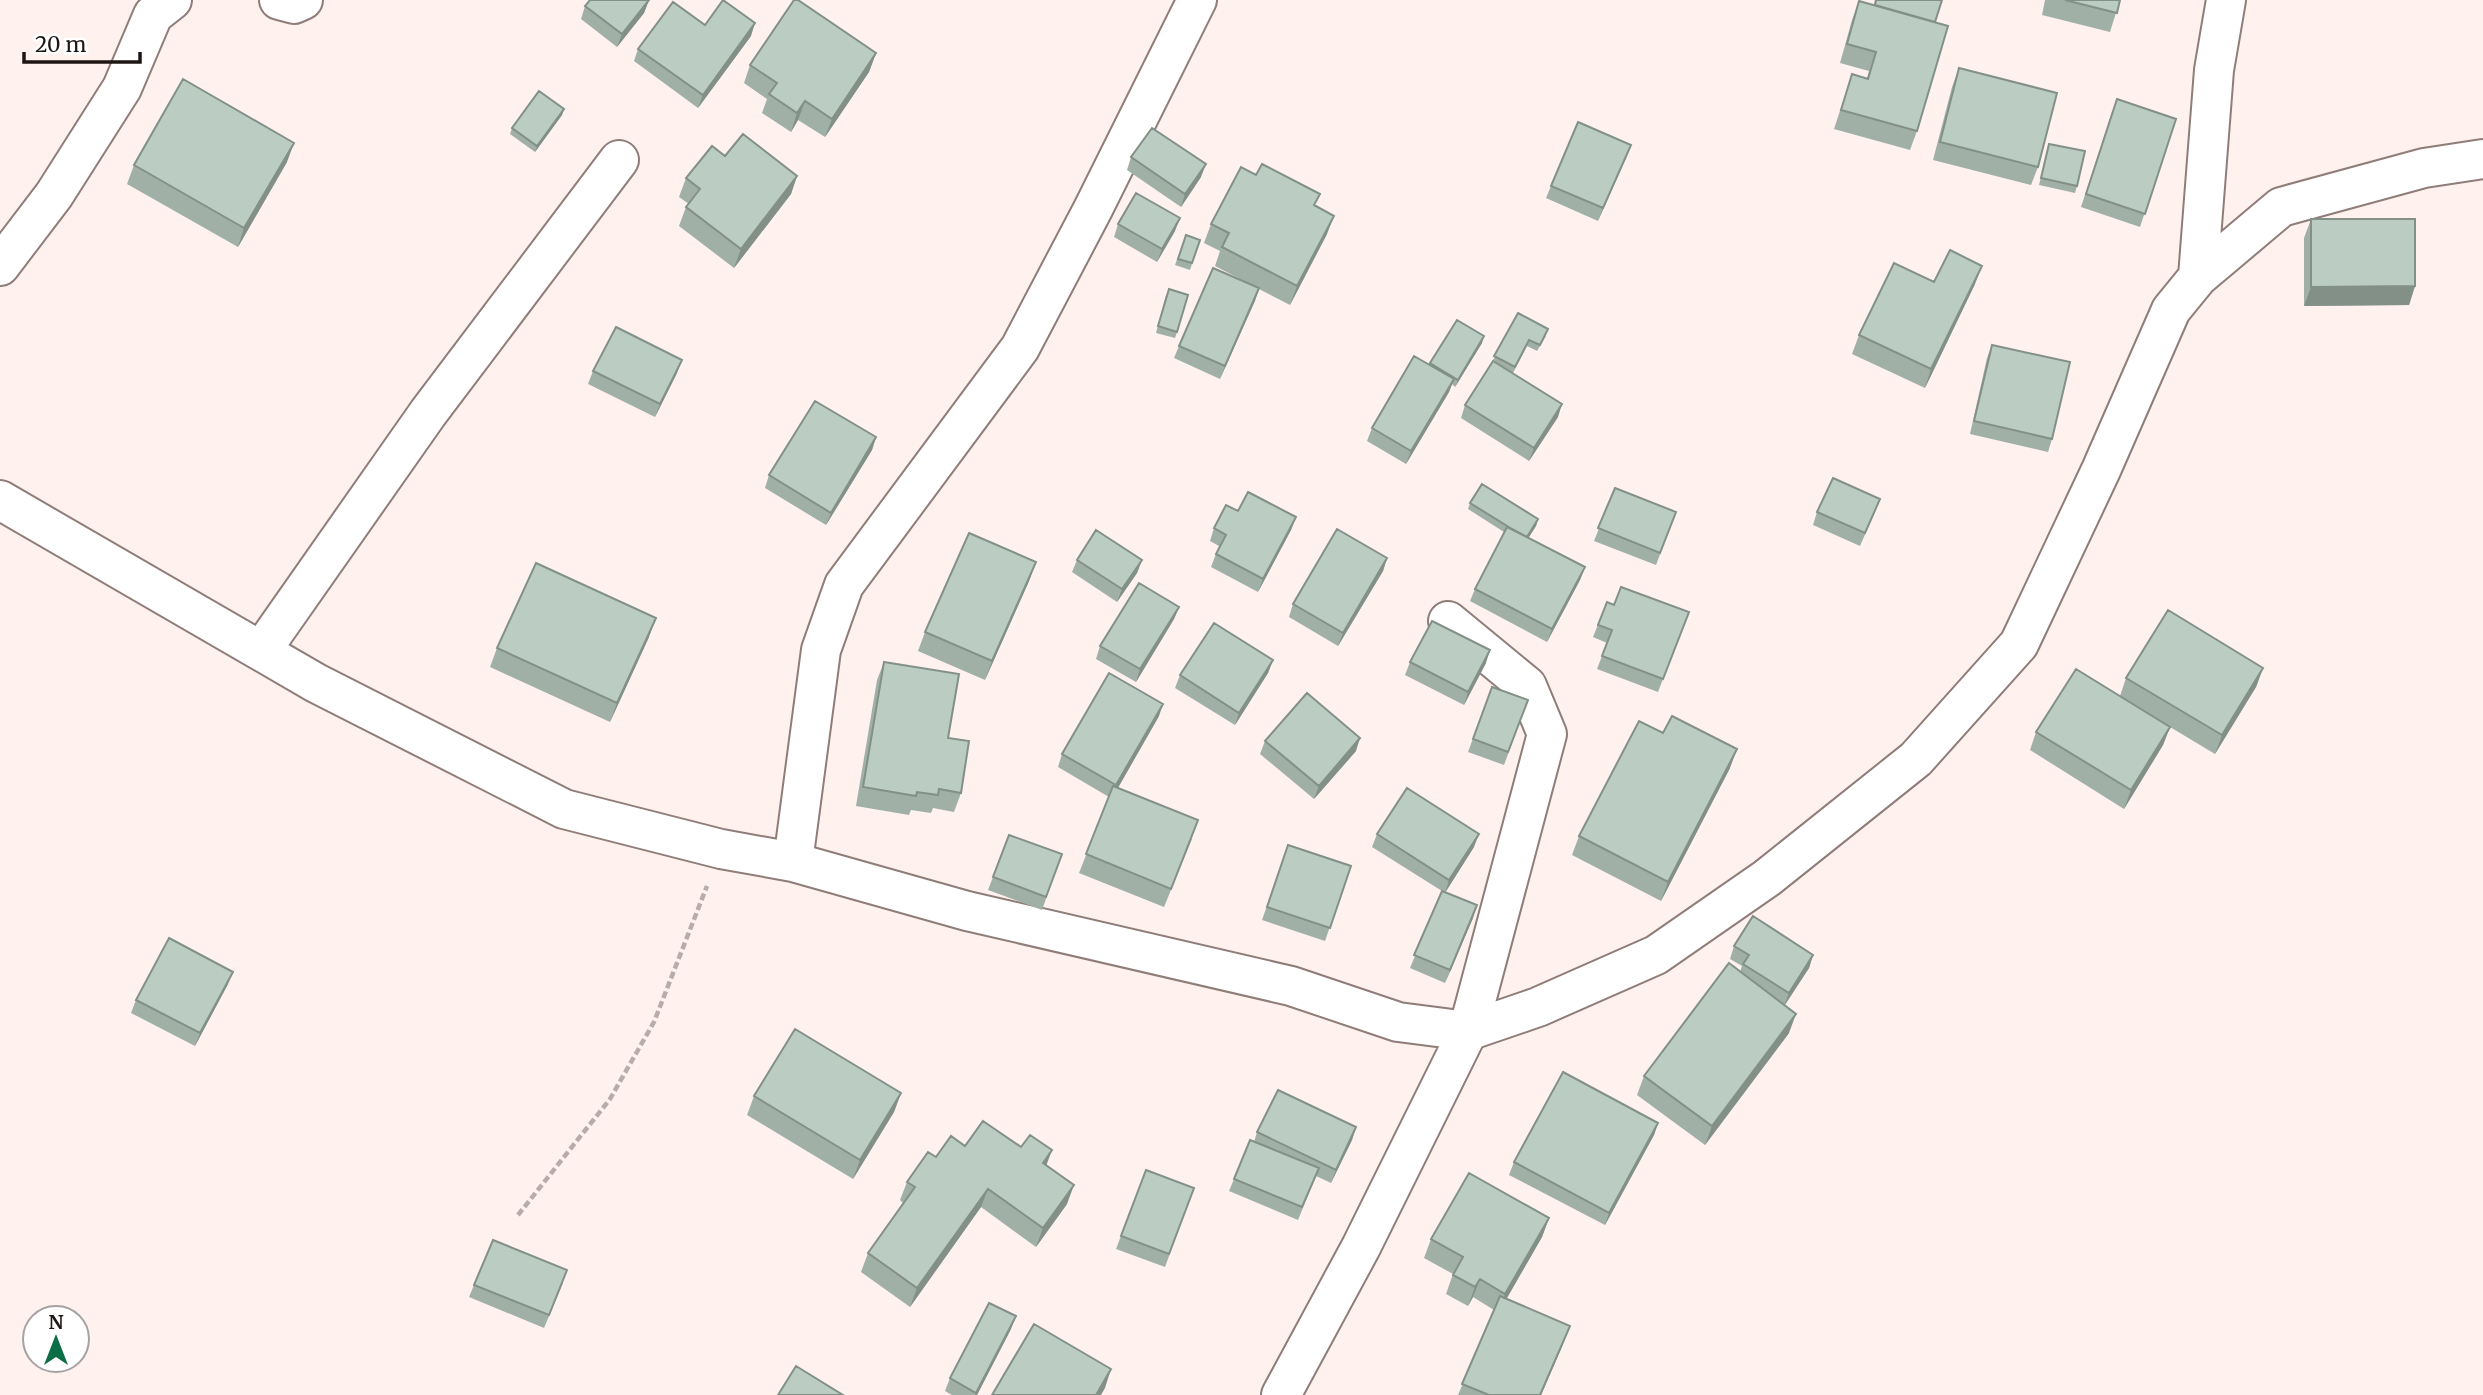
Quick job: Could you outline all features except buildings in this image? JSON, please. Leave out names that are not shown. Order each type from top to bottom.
[{"type":"street","points":[[0,266],[54,195],[122,88],[153,15],[172,0]]},
{"type":"street","points":[[278,0],[294,4],[303,0]]},
{"type":"street","points":[[793,862],[821,650],[844,585],[1020,348],[1197,0]]},
{"type":"street","points":[[2197,277],[2214,70],[2226,0]]},
{"type":"street","points":[[0,500],[316,683],[564,809],[721,849],[793,862],[967,911],[1291,986],[1398,1022],[1468,1031],[1538,1007],[1656,955],[1767,878],[1916,760],[2019,644],[2101,470],[2171,310],[2197,277],[2281,207],[2424,168],[2483,159]]},
{"type":"street","points":[[261,652],[428,413],[619,160]]},
{"type":"street","points":[[1281,1395],[1361,1247],[1468,1031],[1547,734],[1527,685],[1448,621]]},
{"type":"path","points":[[518,1214],[610,1100],[654,1022],[721,849]]}]
